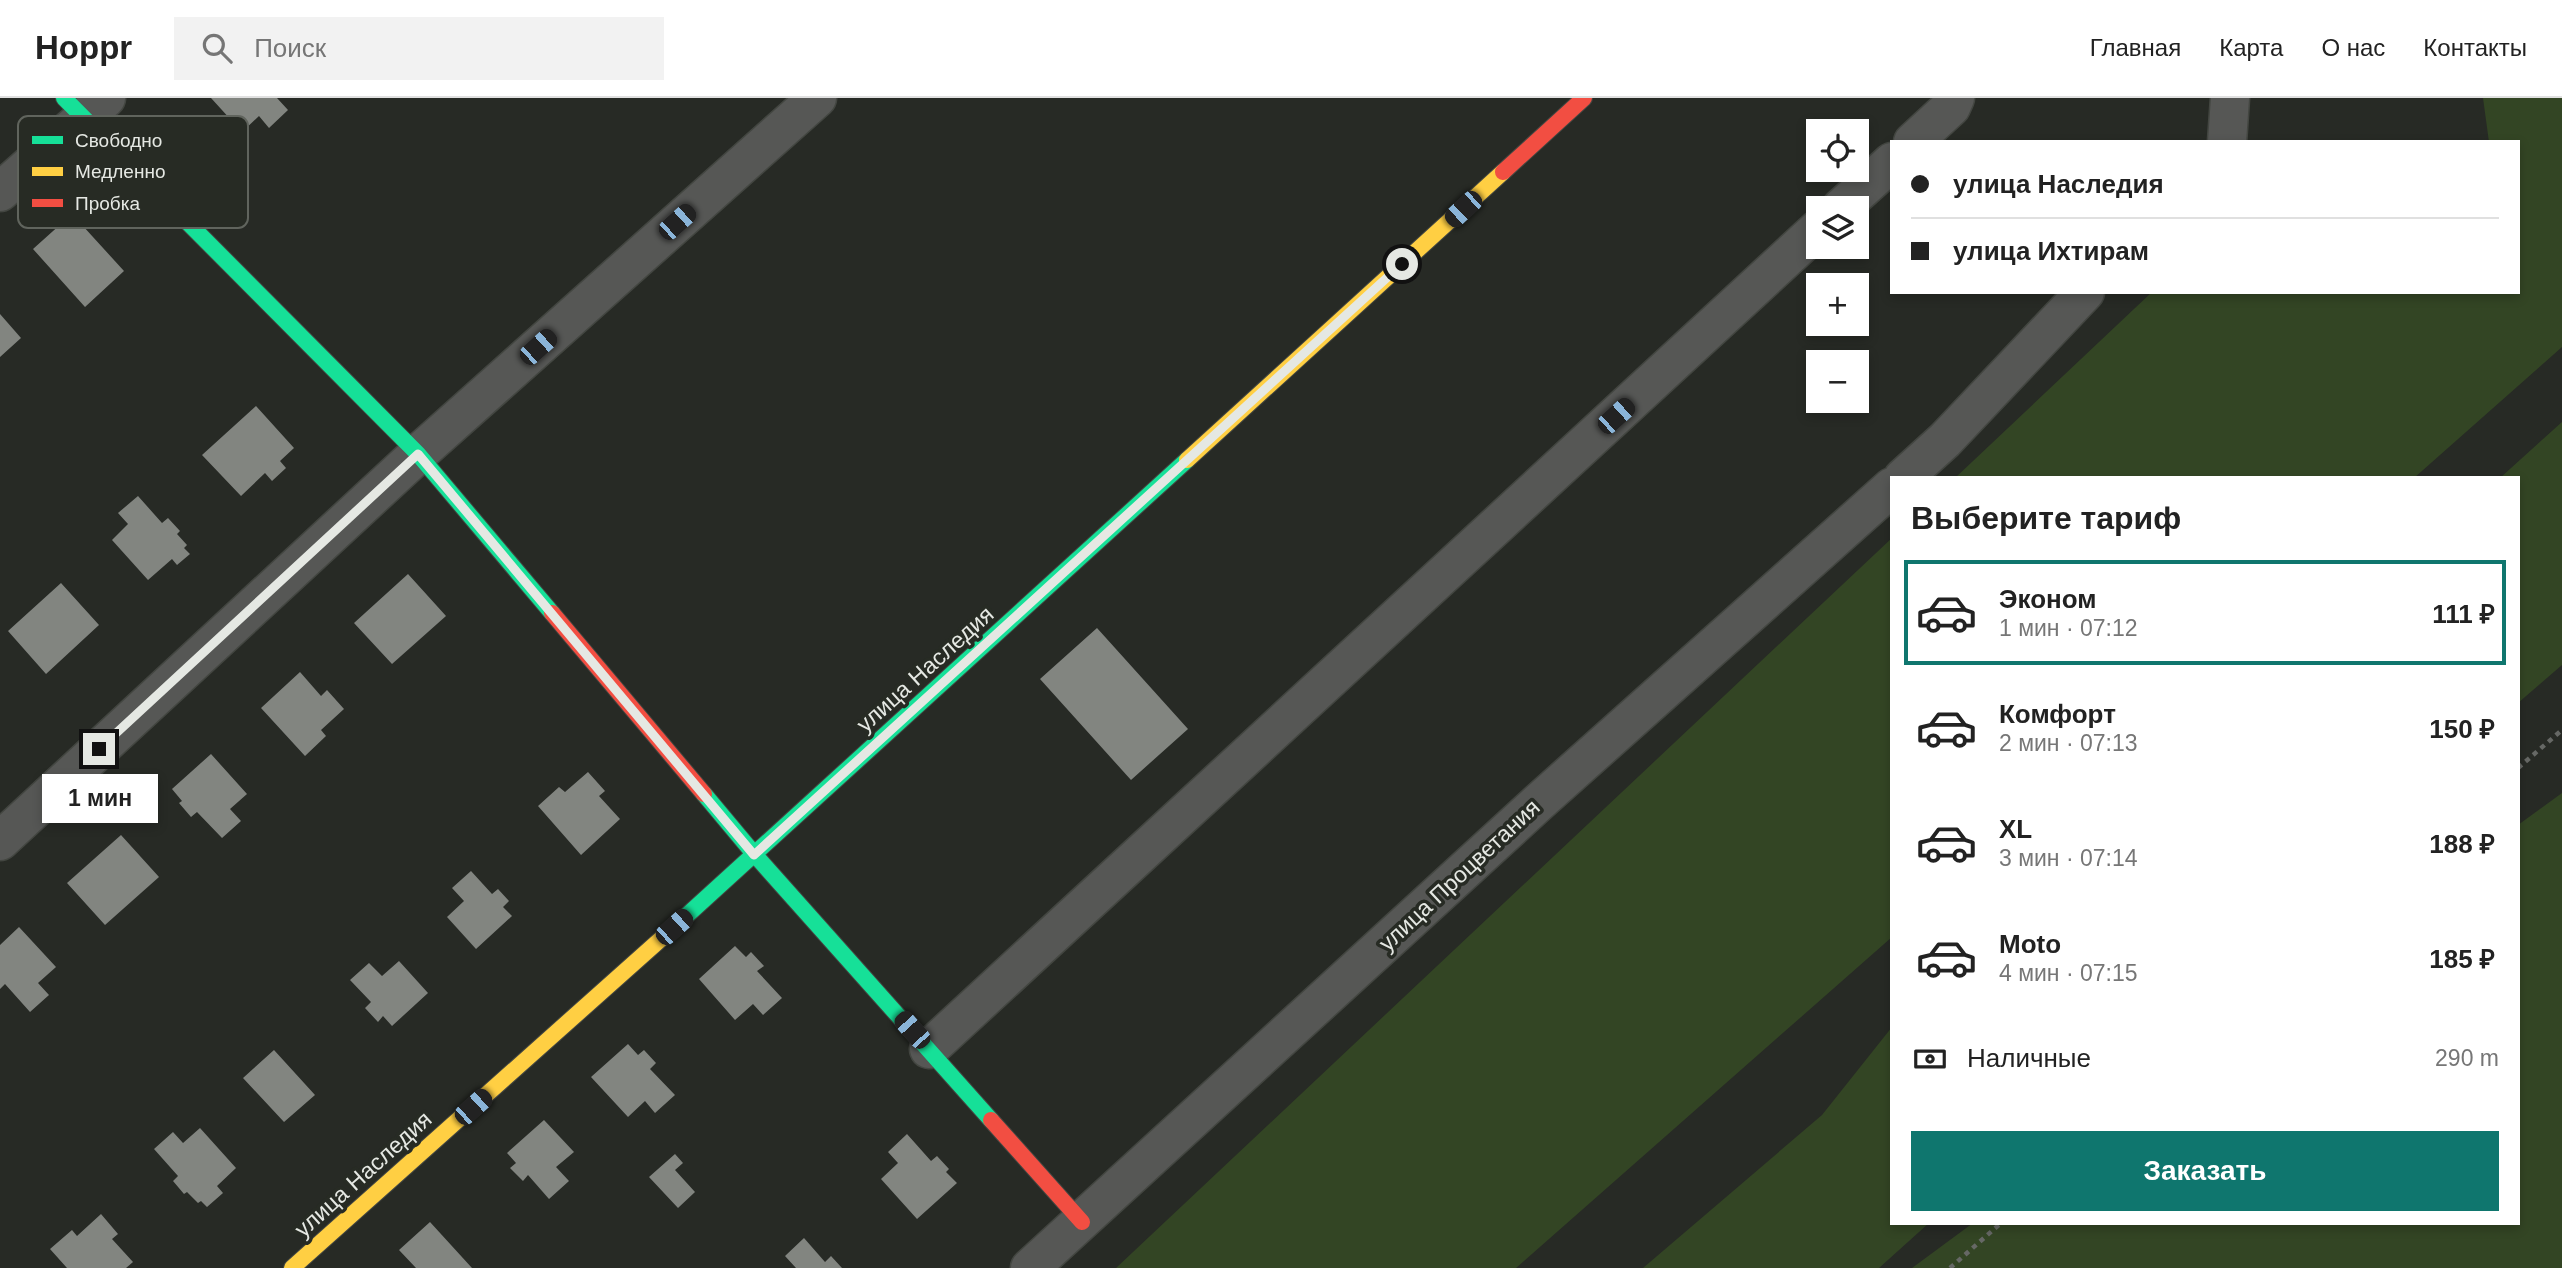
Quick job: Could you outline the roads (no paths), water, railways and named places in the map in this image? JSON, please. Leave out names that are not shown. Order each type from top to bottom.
[{"type":"street","points":[[0,841],[418,454],[817,98]]},
{"type":"street","name":"улица Наследия","points":[[292,1268],[754,855],[1584,98]]},
{"type":"street","points":[[1915,140],[1951,107],[1955,98]]},
{"type":"street","points":[[2227,140],[2230,98]]},
{"type":"street","points":[[1854,196],[1890,164]]},
{"type":"street","points":[[0,192],[18,173]]},
{"type":"street","points":[[202,228],[418,454],[754,855],[1082,1222]]},
{"type":"street","points":[[929,1049],[1806,240]]},
{"type":"street","points":[[1905,476],[1945,440],[2083,294]]},
{"type":"street","name":"улица Процветания","points":[[1030,1268],[1539,802],[1890,489]]}]
